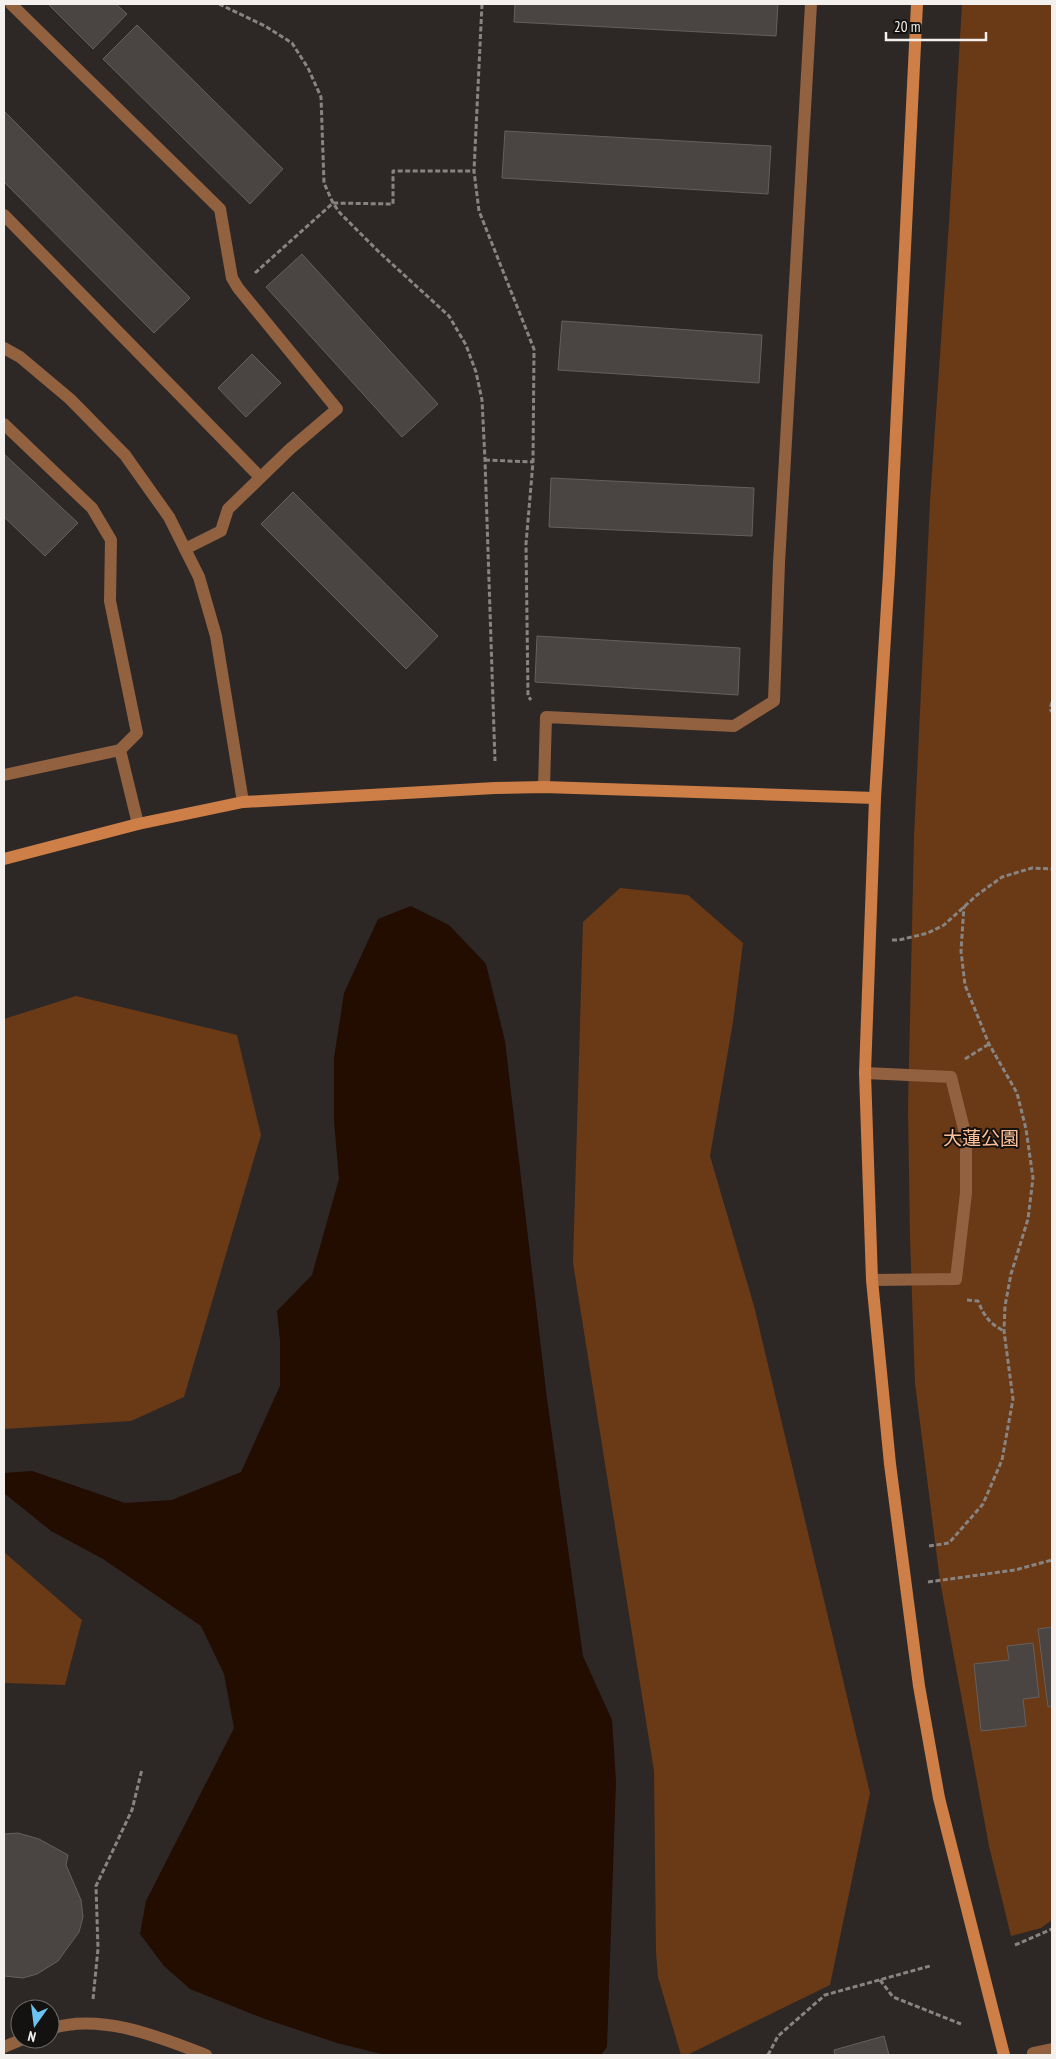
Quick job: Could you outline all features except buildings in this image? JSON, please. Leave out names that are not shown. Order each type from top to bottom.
[{"type":"street","points":[[11,4],[220,209],[232,278],[238,288],[337,409],[260,477],[228,509],[221,531],[185,549]]},
{"type":"street","points":[[544,787],[546,717],[734,726],[774,701],[779,563],[810,4]]},
{"type":"street","points":[[917,4],[889,573],[875,798],[866,1073],[872,1280],[890,1464],[919,1686],[939,1798],[1004,2055]]},
{"type":"street","points":[[4,215],[260,477]]},
{"type":"street","points":[[4,348],[20,357],[70,399],[125,455],[169,517],[199,577],[216,636],[243,802]]},
{"type":"street","points":[[4,424],[92,508],[111,540],[110,601],[137,733],[120,750],[4,775]]},
{"type":"street","points":[[120,750],[138,824]]},
{"type":"street","points":[[4,859],[138,824],[243,802],[544,787],[875,798]]},
{"type":"street","points":[[866,1073],[951,1077],[966,1137],[966,1193],[956,1280],[872,1280]]},
{"type":"street","points":[[60,2026],[91,2022],[160,2037],[206,2055]]},
{"type":"street","points":[[1033,2053],[1052,2049]]},
{"type":"path","points":[[219,4],[266,26],[292,43],[308,68],[321,97],[324,183],[333,203],[340,213],[379,252],[449,316],[466,345],[476,372],[482,400],[485,460],[495,761]]},
{"type":"path","points":[[481,5],[474,171],[479,211],[534,349],[533,462],[526,544],[528,696],[546,717]]},
{"type":"path","points":[[238,288],[333,203],[393,204],[393,171],[474,171]]},
{"type":"path","points":[[485,460],[533,462]]},
{"type":"path","points":[[1052,702],[1050,709],[1052,712]]},
{"type":"path","points":[[871,938],[900,940],[928,934],[944,926],[964,906],[1002,878],[1032,868],[1052,869]]},
{"type":"path","points":[[928,1546],[950,1543],[982,1504],[1002,1460],[1013,1399],[1004,1331],[1005,1306],[1028,1219],[1033,1178],[1026,1129],[1017,1093],[990,1044],[965,985],[961,952],[964,906]]},
{"type":"path","points":[[978,1301],[982,1314],[992,1325],[1004,1331]]},
{"type":"path","points":[[906,1584],[1015,1570],[1052,1560]]},
{"type":"path","points":[[91,2022],[98,1950],[96,1886],[132,1810],[142,1769]]},
{"type":"path","points":[[1015,1945],[1052,1929]]},
{"type":"path","points":[[768,2055],[778,2036],[825,1995],[930,1966]]},
{"type":"path","points":[[880,1980],[893,1997],[961,2024]]},
{"type":"green space","name":"大蓮公園","points":[[962,4],[1052,4],[1052,1920],[1041,1928],[1011,1936],[989,1846],[940,1581],[915,1383],[910,1238],[908,1108],[914,837],[930,502]]},
{"type":"green space","points":[[620,888],[688,895],[743,943],[733,1022],[710,1156],[754,1306],[870,1793],[830,1985],[687,2055],[681,2055],[658,1977],[656,1952],[654,1771],[573,1263],[583,922]]},
{"type":"green space","points":[[76,996],[237,1035],[261,1135],[184,1397],[131,1421],[4,1429],[4,1019]]},
{"type":"green space","points":[[4,1552],[82,1620],[65,1685],[4,1683]]},
{"type":"shaded area","points":[[411,906],[449,925],[486,964],[505,1041],[547,1399],[583,1656],[612,1720],[616,1781],[607,2047],[601,2055],[385,2055],[337,2043],[265,2019],[190,1989],[164,1966],[140,1934],[146,1901],[234,1728],[224,1674],[201,1626],[103,1559],[51,1531],[4,1493],[4,1473],[32,1471],[125,1503],[172,1500],[241,1472],[280,1386],[280,1341],[277,1311],[312,1275],[339,1179],[334,1121],[334,1058],[344,993],[378,919]]}]
